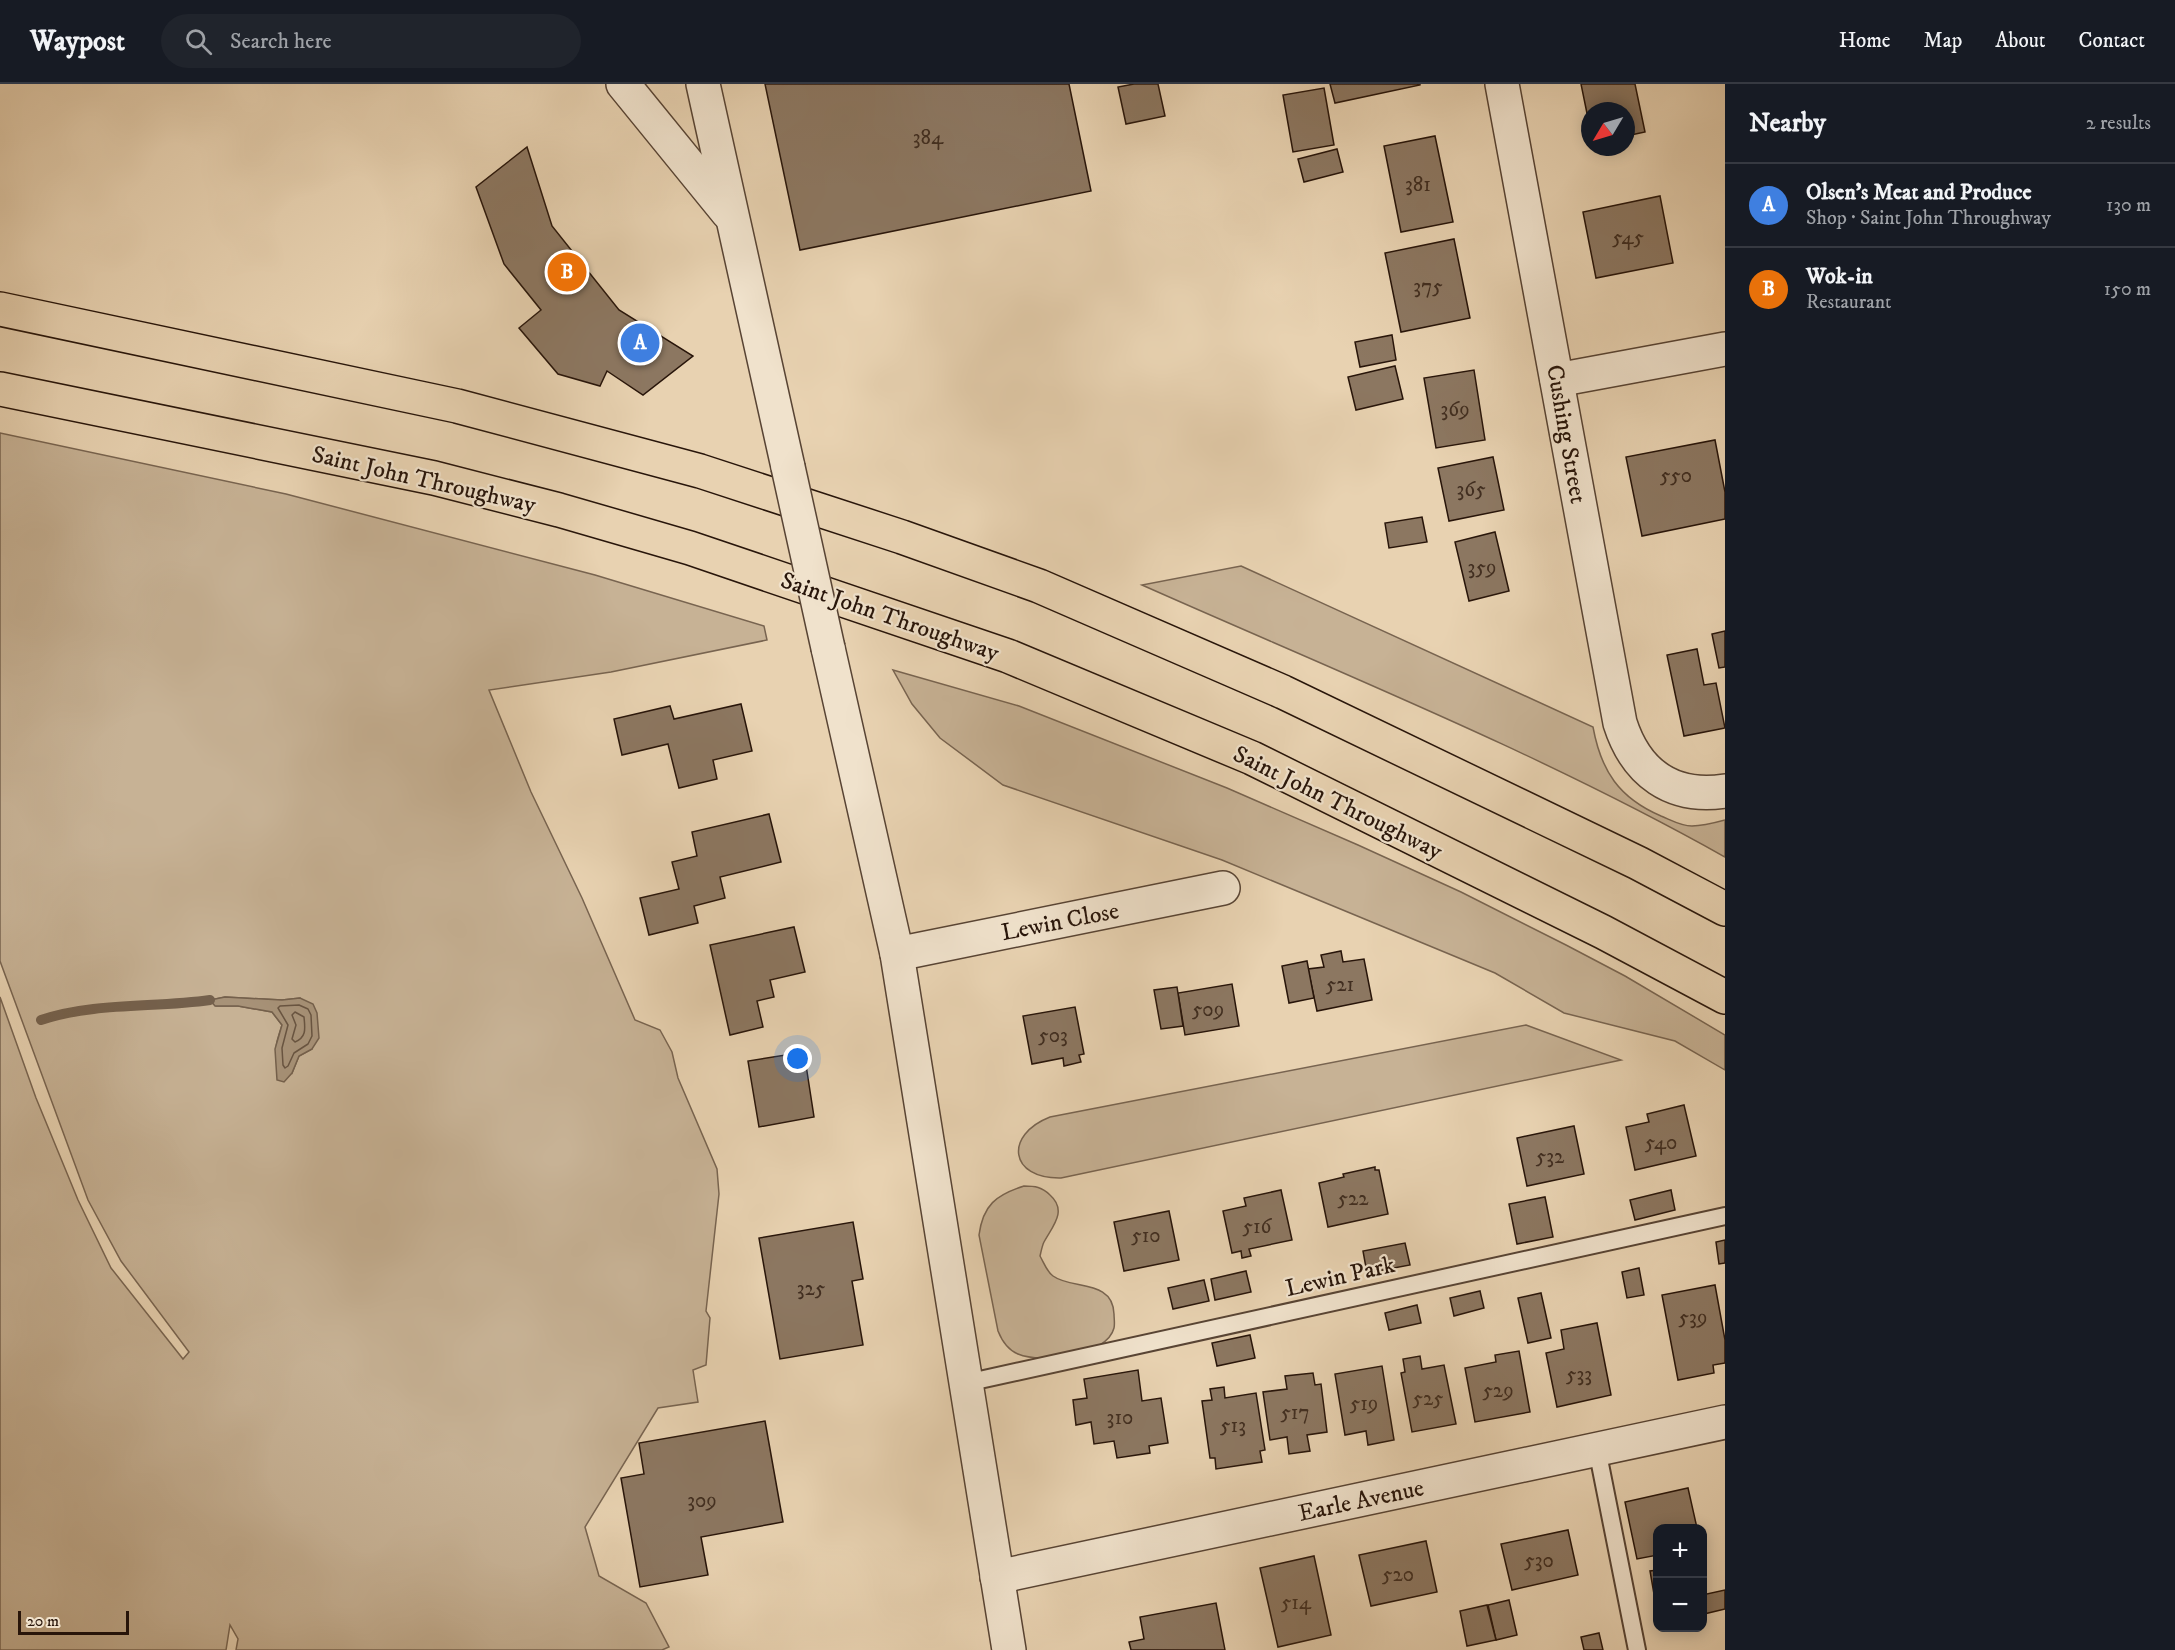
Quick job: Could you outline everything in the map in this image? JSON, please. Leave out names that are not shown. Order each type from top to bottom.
[{"type":"highway","points":[[0,309],[457,406],[700,471],[902,537],[1039,586],[1283,692],[1638,863],[1725,909]]},
{"type":"highway","name":"Saint John Throughway","points":[[0,389],[434,478],[559,510],[690,548],[1008,656],[1252,758],[1603,932],[1725,997]]},
{"type":"street","points":[[623,84],[733,219]]},
{"type":"street","points":[[703,84],[897,954],[1009,1650]]},
{"type":"street","name":"Cushing Street","points":[[1502,84],[1620,723],[1633,753],[1652,776],[1685,792],[1702,794],[1725,791]]},
{"type":"street","points":[[1557,380],[1725,349]]},
{"type":"street","name":"Lewin Close","points":[[897,954],[1223,888]]},
{"type":"street","name":"Earle Avenue","points":[[997,1577],[1725,1422]]},
{"type":"lane","name":"Lewin Park","points":[[966,1383],[1725,1216]]},
{"type":"lane","points":[[1597,1449],[1637,1650]]},
{"type":"shaded area","points":[[0,433],[286,494],[595,575],[764,626],[767,640],[611,672],[489,690],[531,792],[582,898],[635,1020],[660,1030],[672,1052],[678,1078],[717,1169],[719,1194],[706,1311],[710,1318],[706,1365],[693,1370],[698,1402],[658,1408],[585,1527],[599,1576],[646,1603],[669,1647],[662,1650],[236,1650],[238,1639],[230,1625],[226,1650],[0,1650],[0,997],[36,1098],[78,1200],[111,1268],[183,1359],[189,1352],[121,1261],[88,1200],[0,961]],"holes":[[[225,997],[282,1000],[300,998],[312,1049],[299,1056],[292,1073],[276,1051],[282,1025],[272,1012],[238,1006],[216,1006],[211,1000]]]},
{"type":"shaded area","points":[[1241,566],[1593,727],[1596,743],[1607,770],[1623,792],[1634,801],[1646,809],[1684,825],[1692,826],[1725,820],[1725,857],[1583,782],[1437,714],[1142,585]]},
{"type":"shaded area","points":[[893,670],[1019,706],[1227,788],[1461,892],[1625,976],[1725,1035],[1725,1070],[1675,1041],[1564,1013],[1495,973],[1222,860],[1003,785],[940,738],[912,704]]},
{"type":"shaded area","points":[[1526,1025],[1621,1060],[1061,1178],[1044,1176],[1031,1171],[1023,1164],[1019,1155],[1020,1144],[1025,1134],[1035,1125],[1050,1117]]},
{"type":"shaded area","points":[[1024,1186],[1044,1190],[1058,1207],[1057,1219],[1044,1242],[1040,1256],[1049,1272],[1061,1280],[1099,1290],[1107,1295],[1112,1303],[1114,1328],[1109,1338],[1087,1351],[1057,1358],[1029,1357],[1011,1350],[1003,1342],[998,1331],[979,1235],[984,1216],[992,1203],[1006,1193]]},
{"type":"water","points":[[225,997],[282,1000],[300,998],[313,1004],[317,1013],[319,1038],[312,1049],[299,1056],[292,1073],[284,1082],[277,1080],[275,1049],[282,1025],[272,1012],[238,1006],[215,1006],[210,1000]]},
{"type":"building","points":[[765,84],[1069,84],[1091,191],[800,250]]},
{"type":"building","points":[[1158,84],[1165,116],[1126,124],[1118,87]]},
{"type":"building","points":[[1330,84],[1420,84],[1420,85],[1335,103]]},
{"type":"building","points":[[1581,84],[1635,84],[1645,132],[1635,134],[1635,102],[1585,102]]},
{"type":"building","points":[[1324,88],[1334,145],[1293,152],[1283,95]]},
{"type":"building","points":[[1435,136],[1453,222],[1401,232],[1384,146]]},
{"type":"building","points":[[527,147],[552,226],[619,310],[693,356],[643,395],[607,371],[600,386],[558,374],[519,328],[541,310],[504,264],[476,187]]},
{"type":"building","points":[[1337,149],[1343,172],[1304,182],[1298,159]]},
{"type":"building","points":[[1660,196],[1673,263],[1596,278],[1583,212]]},
{"type":"building","points":[[1454,239],[1470,318],[1401,332],[1385,253]]},
{"type":"building","points":[[1392,335],[1396,360],[1360,367],[1355,342]]},
{"type":"building","points":[[1395,366],[1403,399],[1356,410],[1348,377]]},
{"type":"building","points":[[1474,370],[1485,440],[1436,448],[1424,378]]},
{"type":"building","points":[[1715,440],[1725,492],[1725,519],[1642,536],[1626,457]]},
{"type":"building","points":[[1493,457],[1504,510],[1449,521],[1438,468]]},
{"type":"building","points":[[1422,517],[1427,542],[1389,548],[1385,523]]},
{"type":"building","points":[[1495,532],[1509,591],[1469,601],[1455,542]]},
{"type":"building","points":[[1725,631],[1725,667],[1719,668],[1712,634]]},
{"type":"building","points":[[1697,649],[1704,685],[1716,683],[1725,728],[1684,736],[1667,655]]},
{"type":"building","points":[[741,704],[752,751],[713,760],[717,779],[679,788],[668,744],[622,755],[614,719],[670,706],[674,719]]},
{"type":"building","points":[[769,814],[781,862],[720,877],[725,898],[694,906],[698,923],[649,935],[640,898],[679,889],[672,862],[697,856],[692,832]]},
{"type":"building","points":[[794,927],[805,972],[770,980],[774,997],[757,1001],[763,1027],[730,1035],[710,945]]},
{"type":"building","points":[[1341,951],[1343,962],[1364,959],[1372,1000],[1317,1011],[1308,969],[1324,967],[1321,955]]},
{"type":"building","points":[[1307,961],[1314,998],[1289,1003],[1282,966]]},
{"type":"building","points":[[1232,984],[1239,1026],[1185,1035],[1178,993]]},
{"type":"building","points":[[1177,987],[1183,1026],[1161,1029],[1154,990]]},
{"type":"building","points":[[1075,1007],[1084,1054],[1079,1055],[1081,1062],[1064,1066],[1063,1058],[1032,1064],[1023,1016]]},
{"type":"building","points":[[804,1052],[814,1117],[759,1127],[748,1061]]},
{"type":"building","points":[[1684,1105],[1696,1156],[1635,1170],[1626,1127],[1649,1122],[1647,1114]]},
{"type":"building","points":[[1574,1126],[1584,1174],[1527,1186],[1517,1138]]},
{"type":"building","points":[[1375,1167],[1375,1170],[1379,1170],[1388,1214],[1328,1227],[1319,1183],[1344,1177],[1343,1174]]},
{"type":"building","points":[[1281,1190],[1292,1240],[1249,1249],[1251,1256],[1242,1258],[1241,1251],[1232,1253],[1223,1211],[1246,1206],[1244,1198]]},
{"type":"building","points":[[1671,1190],[1675,1210],[1635,1220],[1630,1200]]},
{"type":"building","points":[[1545,1197],[1553,1237],[1517,1244],[1509,1204]]},
{"type":"building","points":[[1169,1211],[1179,1260],[1124,1271],[1114,1222]]},
{"type":"building","points":[[853,1222],[863,1279],[852,1281],[863,1345],[780,1359],[759,1238]]},
{"type":"building","points":[[1725,1240],[1725,1263],[1719,1264],[1716,1242]]},
{"type":"building","points":[[1405,1243],[1410,1265],[1367,1273],[1363,1251]]},
{"type":"building","points":[[1639,1268],[1644,1295],[1627,1298],[1622,1272]]},
{"type":"building","points":[[1246,1271],[1251,1292],[1215,1300],[1211,1279]]},
{"type":"building","points":[[1204,1280],[1209,1301],[1173,1309],[1168,1288]]},
{"type":"building","points":[[1715,1285],[1725,1340],[1725,1363],[1713,1365],[1714,1373],[1678,1380],[1662,1295]]},
{"type":"building","points":[[1480,1291],[1484,1308],[1454,1316],[1450,1298]]},
{"type":"building","points":[[1541,1293],[1551,1338],[1528,1343],[1518,1298]]},
{"type":"building","points":[[1417,1305],[1421,1323],[1389,1330],[1385,1313]]},
{"type":"building","points":[[1597,1323],[1611,1395],[1557,1407],[1546,1353],[1564,1349],[1561,1330]]},
{"type":"building","points":[[1250,1335],[1255,1358],[1217,1366],[1212,1343]]},
{"type":"building","points":[[1519,1351],[1530,1412],[1475,1422],[1465,1368],[1496,1362],[1495,1355]]},
{"type":"building","points":[[1420,1356],[1422,1369],[1444,1365],[1456,1424],[1412,1432],[1401,1373],[1405,1372],[1403,1359]]},
{"type":"building","points":[[1382,1366],[1394,1440],[1368,1445],[1366,1431],[1345,1435],[1335,1374]]},
{"type":"building","points":[[1138,1370],[1142,1401],[1161,1398],[1168,1443],[1149,1446],[1150,1453],[1117,1458],[1114,1441],[1094,1444],[1091,1422],[1076,1425],[1073,1400],[1087,1398],[1084,1379]]},
{"type":"building","points":[[1313,1373],[1315,1385],[1321,1384],[1327,1432],[1307,1435],[1310,1451],[1289,1454],[1287,1437],[1270,1440],[1263,1392],[1287,1389],[1285,1376]]},
{"type":"building","points":[[1224,1387],[1225,1398],[1256,1393],[1265,1450],[1260,1451],[1262,1462],[1216,1469],[1215,1458],[1210,1458],[1202,1401],[1212,1400],[1210,1389]]},
{"type":"building","points":[[765,1421],[783,1522],[701,1537],[708,1575],[640,1587],[621,1478],[644,1474],[639,1443]]},
{"type":"building","points":[[1688,1488],[1696,1524],[1653,1524],[1653,1556],[1637,1559],[1625,1502]]},
{"type":"building","points":[[1568,1530],[1578,1575],[1512,1590],[1501,1544]]},
{"type":"building","points":[[1426,1541],[1437,1592],[1371,1606],[1359,1555]]},
{"type":"building","points":[[1314,1556],[1331,1635],[1278,1647],[1260,1568]]},
{"type":"building","points":[[1650,1571],[1653,1571],[1653,1588]]},
{"type":"building","points":[[1725,1590],[1725,1609],[1707,1613],[1707,1594]]},
{"type":"building","points":[[1509,1600],[1517,1635],[1496,1640],[1488,1605]]},
{"type":"building","points":[[1216,1603],[1225,1650],[1131,1650],[1129,1642],[1144,1639],[1140,1617]]},
{"type":"building","points":[[1487,1605],[1496,1640],[1467,1646],[1460,1611]]},
{"type":"building","points":[[1599,1633],[1603,1650],[1584,1650],[1581,1637]]},
{"type":"waterway","points":[[41,1020],[82,1010],[210,1000]]},
{"type":"place","name":"Wok-in","points":[[567,272]]},
{"type":"place","name":"Olsen's Meat and Produce","points":[[640,343]]}]
